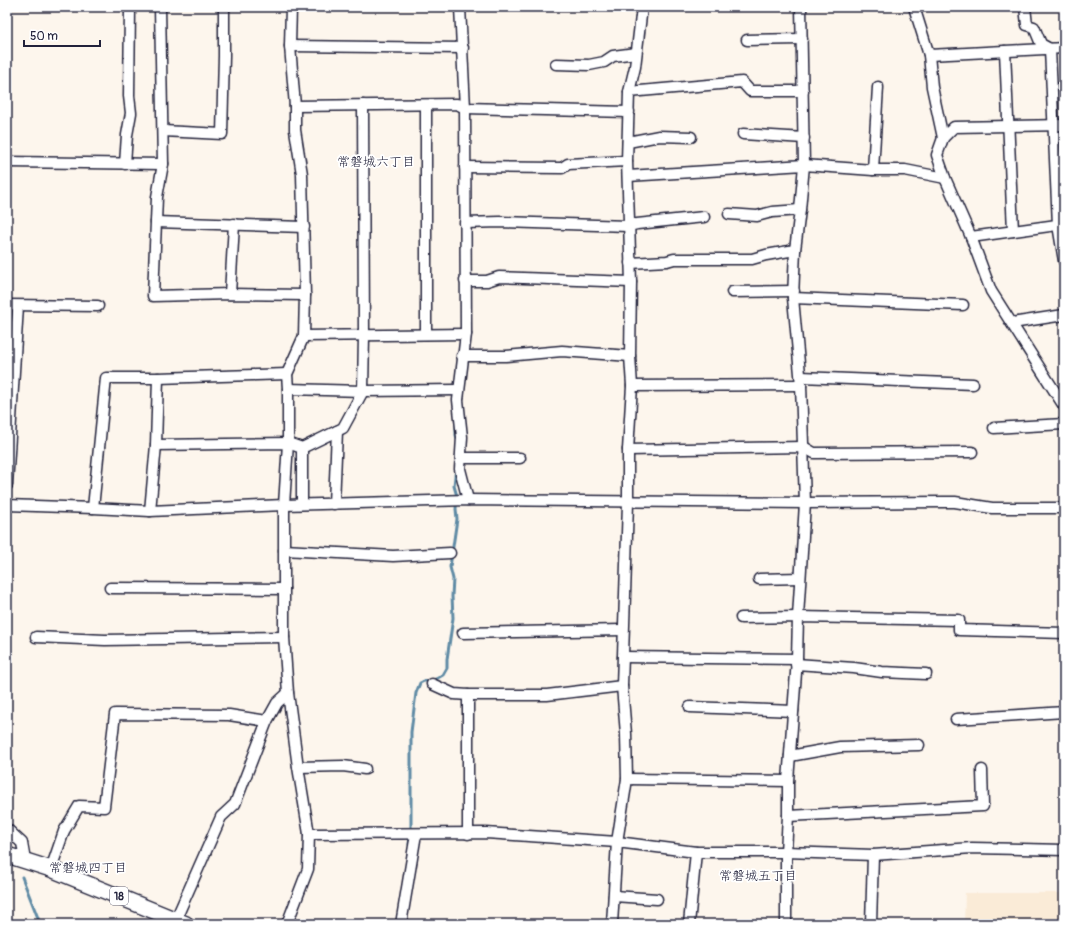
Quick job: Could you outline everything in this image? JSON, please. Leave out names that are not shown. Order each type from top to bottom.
[{"type":"highway","name":"18","points":[[7,855],[51,870],[181,922]]},
{"type":"street","points":[[124,164],[131,113],[129,96],[130,7]]},
{"type":"street","points":[[160,7],[163,164],[157,197],[153,296],[230,294],[305,295]]},
{"type":"street","points":[[163,131],[222,134],[224,7]]},
{"type":"street","points":[[287,924],[308,869],[309,834],[288,693],[284,637],[284,505],[288,443],[287,374],[304,336],[305,295],[302,174],[295,130],[295,106],[290,46],[291,7]]},
{"type":"street","points":[[460,7],[466,108],[466,334],[462,356],[458,400],[462,437],[460,469],[468,500]]},
{"type":"street","points":[[612,924],[616,842],[626,779],[626,734],[622,686],[628,502],[628,450],[632,386],[630,356],[631,282],[627,161],[629,92],[635,67],[642,7]]},
{"type":"street","points":[[786,924],[788,781],[797,662],[798,617],[805,503],[801,381],[794,295],[795,250],[804,165],[801,7]]},
{"type":"street","points":[[914,7],[929,55],[932,87],[943,138]]},
{"type":"street","points":[[1025,7],[1027,25],[1034,27],[1041,44],[1050,49]]},
{"type":"street","points":[[747,40],[802,39]]},
{"type":"street","points":[[290,46],[462,48]]},
{"type":"street","points":[[929,55],[1064,48]]},
{"type":"street","points":[[1050,49],[1053,124],[1064,261]]},
{"type":"street","points":[[1005,51],[1012,231]]},
{"type":"street","points":[[556,64],[589,65],[604,62],[613,56],[636,53]]},
{"type":"street","points":[[629,92],[742,82],[750,91],[803,91]]},
{"type":"street","points":[[873,170],[878,87]]},
{"type":"street","points":[[295,106],[458,104],[466,108],[629,112]]},
{"type":"street","points":[[426,105],[426,334]]},
{"type":"street","points":[[156,445],[288,443],[302,448],[343,428],[363,391],[363,106]]},
{"type":"street","points":[[1064,124],[954,127],[943,138],[937,155],[992,291],[1064,406]]},
{"type":"street","points":[[743,134],[804,138]]},
{"type":"street","points":[[628,142],[659,136],[691,137]]},
{"type":"street","points":[[465,167],[562,168],[568,164],[627,161]]},
{"type":"street","points":[[7,162],[163,164]]},
{"type":"street","points":[[628,176],[804,165],[873,170],[906,170],[946,178]]},
{"type":"street","points":[[728,214],[757,216],[772,212],[800,210]]},
{"type":"street","points":[[465,223],[500,222],[628,226],[704,217]]},
{"type":"street","points":[[156,222],[304,227]]},
{"type":"street","points":[[230,294],[234,224]]},
{"type":"street","points":[[971,237],[1061,224]]},
{"type":"street","points":[[630,263],[667,262],[674,259],[752,259],[795,250]]},
{"type":"street","points":[[465,281],[487,281],[499,277],[631,282]]},
{"type":"street","points":[[732,292],[963,305]]},
{"type":"street","points":[[7,306],[98,306]]},
{"type":"street","points":[[7,485],[18,306]]},
{"type":"street","points":[[1012,324],[1064,315]]},
{"type":"street","points":[[304,336],[466,334]]},
{"type":"street","points":[[462,356],[506,356],[562,351],[630,356]]},
{"type":"street","points":[[93,508],[106,378],[287,374]]},
{"type":"street","points":[[150,511],[156,445],[158,378]]},
{"type":"street","points":[[632,386],[801,381],[973,384]]},
{"type":"street","points":[[288,389],[363,391],[458,390]]},
{"type":"street","points":[[994,428],[1064,424]]},
{"type":"street","points":[[334,504],[337,431]]},
{"type":"street","points":[[628,450],[804,447],[814,453],[972,452]]},
{"type":"street","points":[[302,448],[302,504]]},
{"type":"street","points":[[461,458],[520,458]]},
{"type":"street","points":[[7,505],[150,511],[302,504],[468,500],[805,503],[950,502],[992,508],[1064,508]]},
{"type":"street","points":[[284,550],[393,556],[450,553]]},
{"type":"street","points":[[760,579],[800,578]]},
{"type":"street","points":[[110,588],[284,589]]},
{"type":"street","points":[[741,618],[798,617],[959,620],[959,630],[1064,634]]},
{"type":"street","points":[[463,634],[623,630]]},
{"type":"street","points":[[36,637],[105,640],[284,637]]},
{"type":"street","points":[[623,657],[797,662],[882,672],[926,674]]},
{"type":"street","points":[[432,684],[454,694],[468,695],[547,695],[622,686]]},
{"type":"street","points":[[181,922],[221,817],[235,804],[267,721],[276,702],[288,693]]},
{"type":"street","points":[[468,695],[468,834]]},
{"type":"street","points":[[690,707],[793,711]]},
{"type":"street","points":[[956,719],[1064,712]]},
{"type":"street","points":[[51,870],[64,831],[79,806],[104,807],[114,714],[229,715],[267,721]]},
{"type":"street","points":[[790,756],[840,748],[919,745]]},
{"type":"street","points":[[298,767],[344,766],[365,769]]},
{"type":"street","points":[[788,816],[982,806],[982,770]]},
{"type":"street","points":[[626,779],[788,781]]},
{"type":"street","points":[[7,829],[22,843],[25,860]]},
{"type":"street","points":[[309,834],[508,834],[616,842],[696,852],[786,852],[873,855],[972,848],[1064,850]]},
{"type":"street","points":[[401,924],[416,834]]},
{"type":"street","points":[[689,924],[696,852]]},
{"type":"street","points":[[871,924],[873,855]]},
{"type":"street","points":[[614,896],[657,899]]},
{"type":"shaded area","points":[[965,893],[1064,893],[1064,924],[964,924]]},
{"type":"waterway","points":[[456,424],[456,435],[458,442]]},
{"type":"waterway","points":[[409,844],[411,830],[411,732],[416,693],[420,683],[436,679],[443,675],[447,668],[453,618],[453,579],[450,567],[457,519],[457,496],[454,486],[456,467]]},
{"type":"waterway","points":[[22,877],[39,924]]},
{"type":"district","name":"常磐城六丁目","points":[[376,161]]},
{"type":"district","name":"常磐城四丁目","points":[[88,867]]},
{"type":"district","name":"常磐城五丁目","points":[[758,875]]}]
